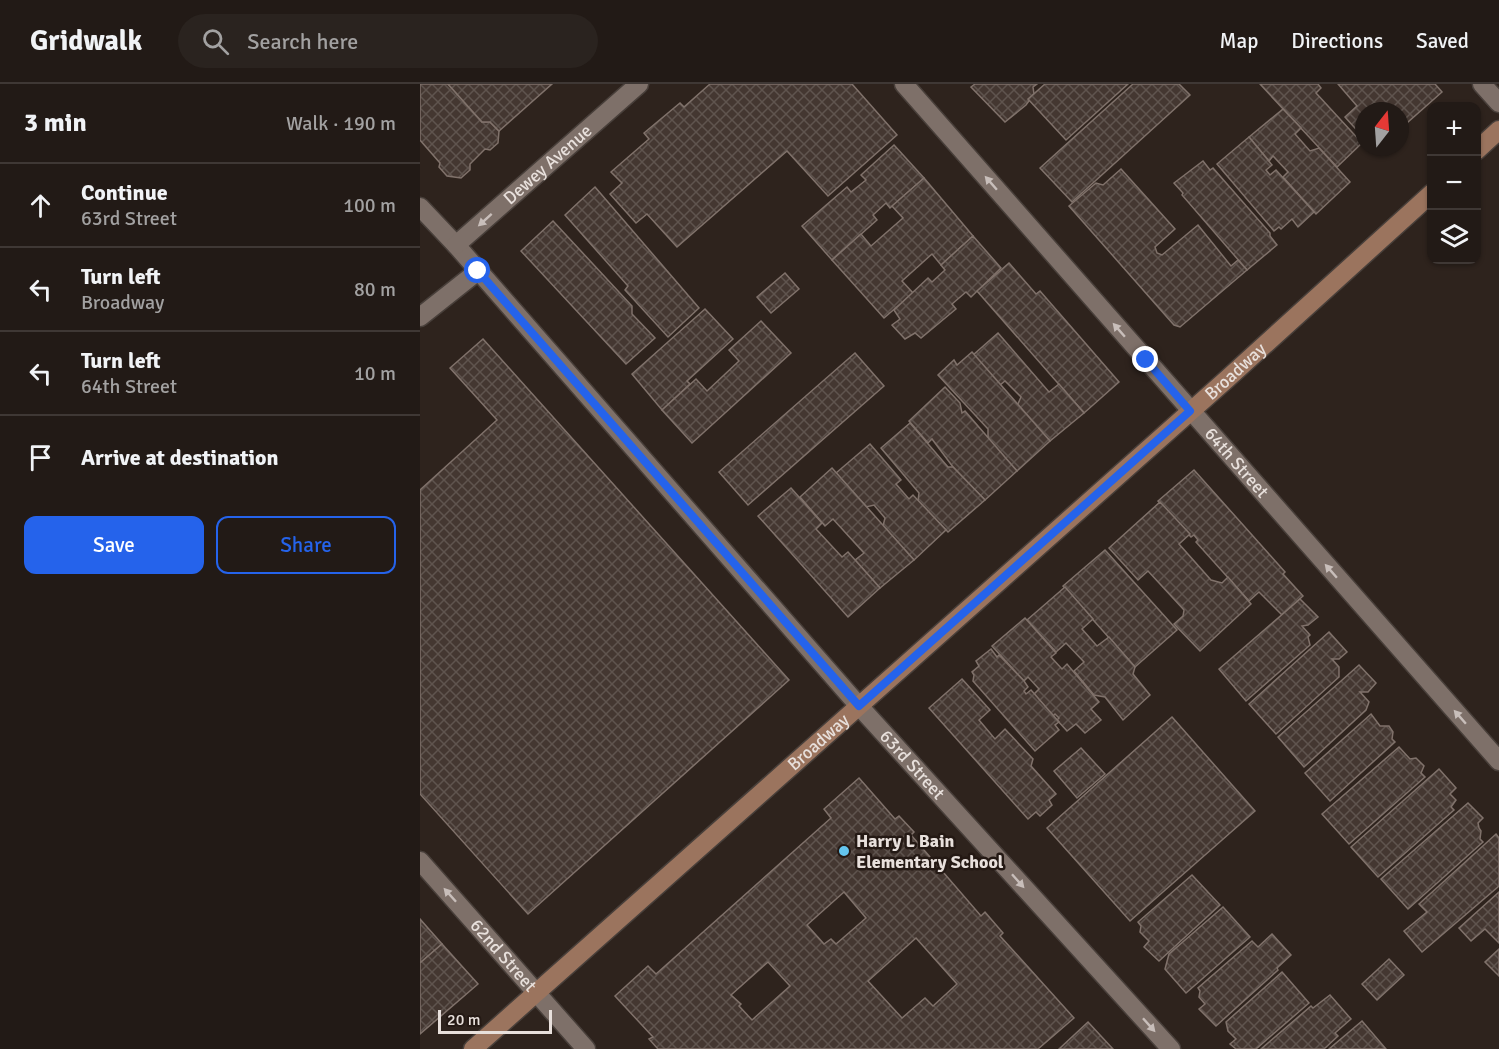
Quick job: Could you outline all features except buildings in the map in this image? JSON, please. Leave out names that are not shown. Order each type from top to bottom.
[{"type":"street","name":"Dewey Avenue","points":[[456,245],[639,84]]},
{"type":"street","name":"64th Street","points":[[904,84],[1190,411],[1496,751]]},
{"type":"street","points":[[1482,84],[1499,103]]},
{"type":"street","points":[[1481,146],[1499,130]]},
{"type":"street","name":"Broadway","points":[[473,1049],[1190,411],[1427,197]]},
{"type":"street","name":"63rd Street","points":[[420,207],[456,245],[859,706],[1171,1049]]},
{"type":"street","points":[[420,317],[478,271]]},
{"type":"street","name":"62nd Street","points":[[420,861],[586,1049]]},
{"type":"place","name":"Harry L Bain Elementary School","points":[[844,851]]},
{"type":"route","points":[[478,271],[859,706],[1190,411],[1146,360]]}]
